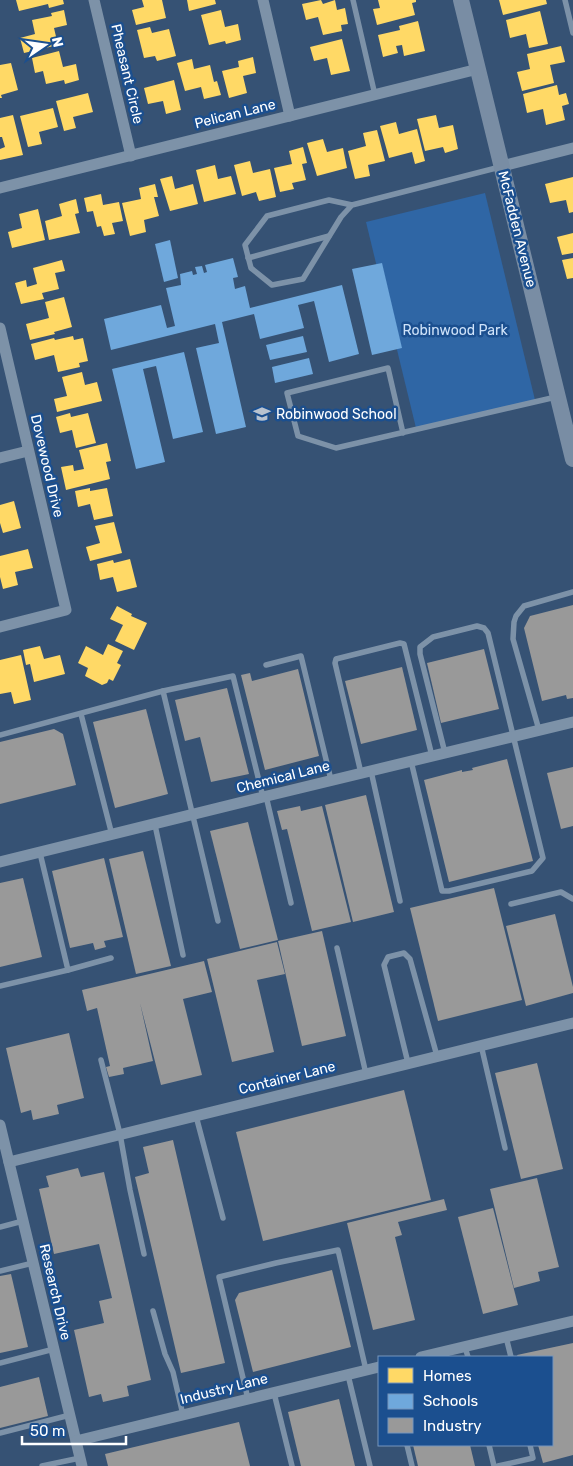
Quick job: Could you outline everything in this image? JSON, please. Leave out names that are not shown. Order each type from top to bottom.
[{"type":"street","name":"Pheasant Circle","points":[[94,0],[131,156]]},
{"type":"street","points":[[263,0],[290,116]]},
{"type":"street","name":"McFadden Avenue","points":[[461,0],[573,459]]},
{"type":"street","name":"Pelican Lane","points":[[0,188],[478,69]]},
{"type":"street","points":[[502,166],[573,148]]},
{"type":"street","name":"Dovewood Drive","points":[[0,328],[66,610],[0,627]]},
{"type":"street","points":[[0,458],[28,451]]},
{"type":"street","name":"Chemical Lane","points":[[0,862],[573,722]]},
{"type":"street","name":"Container Lane","points":[[9,1162],[573,1023]]},
{"type":"street","name":"Research Drive","points":[[0,1125],[81,1462]]},
{"type":"street","points":[[429,1356],[466,1352],[506,1336],[573,1320]]},
{"type":"street","name":"Industry Lane","points":[[76,1440],[378,1367]]},
{"type":"lane","points":[[353,0],[375,95]]},
{"type":"lane","points":[[565,0],[573,33]]},
{"type":"lane","points":[[352,205],[341,217],[303,278],[272,285],[251,268],[244,245],[266,216],[328,200],[352,205],[502,166]]},
{"type":"lane","points":[[248,258],[329,236]]},
{"type":"lane","points":[[403,433],[388,368],[288,393],[298,436],[336,448],[403,433],[558,397]]},
{"type":"lane","points":[[539,730],[513,639],[514,622],[524,606],[573,592]]},
{"type":"lane","points":[[411,761],[442,891],[450,891],[532,871],[542,858],[488,633],[484,628],[477,626],[433,637],[420,647],[420,654],[445,753]]},
{"type":"lane","points":[[400,901],[335,663],[336,659],[400,643],[404,644],[432,756]]},
{"type":"lane","points":[[266,665],[301,656],[331,780]]},
{"type":"lane","points":[[0,735],[163,692],[233,676],[291,903]]},
{"type":"lane","points":[[163,692],[218,922]]},
{"type":"lane","points":[[80,714],[112,835]]},
{"type":"lane","points":[[155,825],[183,955]]},
{"type":"lane","points":[[40,852],[68,970]]},
{"type":"lane","points":[[511,904],[561,892],[573,899]]},
{"type":"lane","points":[[337,948],[366,1074]]},
{"type":"lane","points":[[408,1063],[384,965],[388,957],[404,953],[410,959],[437,1056]]},
{"type":"lane","points":[[0,986],[111,958]]},
{"type":"lane","points":[[481,1045],[505,1148]]},
{"type":"lane","points":[[101,1060],[120,1134],[144,1254]]},
{"type":"lane","points":[[196,1116],[222,1218]]},
{"type":"lane","points":[[0,1227],[23,1221]]},
{"type":"lane","points":[[248,1399],[219,1277],[276,1262],[338,1250],[366,1370]]},
{"type":"lane","points":[[0,1271],[33,1263]]},
{"type":"lane","points":[[153,1310],[173,1372],[183,1415]]},
{"type":"lane","points":[[506,1336],[511,1356]]},
{"type":"lane","points":[[0,1363],[54,1349]]},
{"type":"lane","points":[[348,1375],[370,1466]]},
{"type":"lane","points":[[274,1392],[292,1466]]},
{"type":"lane","points":[[0,1433],[70,1415]]},
{"type":"lane","points":[[407,1446],[412,1466]]},
{"type":"lane","points":[[489,1446],[494,1466]]},
{"type":"lane","points":[[498,1466],[516,1464],[533,1458],[530,1446]]},
{"type":"lane","points":[[42,1466],[81,1462]]},
{"type":"green space","name":"Robinwood Park","points":[[485,193],[535,400],[416,428],[366,222]]},
{"type":"building: Homes","points":[[16,0],[63,0],[64,4],[49,8],[48,4],[19,11]]},
{"type":"building: Homes","points":[[142,0],[162,0],[166,18],[136,25],[132,10],[144,7]]},
{"type":"building: Homes","points":[[187,0],[215,0],[216,4],[189,11]]},
{"type":"building: Homes","points":[[321,0],[323,4],[335,0],[337,10],[345,8],[348,24],[341,25],[342,31],[323,35],[318,17],[306,20],[302,4]]},
{"type":"building: Homes","points":[[378,0],[416,0],[416,2],[412,3],[415,15],[377,25],[373,9],[380,8]]},
{"type":"building: Homes","points":[[499,0],[546,0],[547,4],[503,15]]},
{"type":"building: Homes","points":[[64,10],[67,25],[54,28],[58,45],[24,53],[20,38],[35,34],[32,20],[52,16],[51,13]]},
{"type":"building: Homes","points":[[221,10],[225,27],[238,24],[241,40],[226,44],[225,41],[209,45],[201,15]]},
{"type":"building: Homes","points":[[540,11],[548,44],[529,48],[526,34],[510,38],[506,20]]},
{"type":"building: Homes","points":[[418,21],[425,51],[404,56],[402,45],[396,46],[398,53],[383,57],[378,35],[400,30],[399,26]]},
{"type":"building: Homes","points":[[150,27],[152,33],[169,29],[176,56],[157,61],[155,56],[144,58],[137,30]]},
{"type":"building: Homes","points":[[342,39],[350,71],[331,75],[327,58],[314,61],[310,47]]},
{"type":"building: Homes","points":[[561,46],[565,62],[550,65],[554,83],[522,91],[517,72],[530,69],[527,54]]},
{"type":"building: Homes","points":[[59,51],[63,67],[76,64],[79,80],[65,84],[64,80],[46,84],[43,71],[35,73],[32,58]]},
{"type":"building: Homes","points":[[253,57],[256,73],[243,76],[247,93],[229,98],[222,71],[239,67],[238,61]]},
{"type":"building: Homes","points":[[192,59],[194,69],[210,65],[214,82],[217,81],[221,95],[204,99],[201,87],[185,91],[177,63]]},
{"type":"building: Homes","points":[[11,63],[18,90],[1,95],[2,98],[0,98],[0,65]]},
{"type":"building: Homes","points":[[174,80],[181,110],[166,114],[163,101],[148,104],[144,88]]},
{"type":"building: Homes","points":[[557,85],[559,95],[566,93],[569,104],[562,106],[565,120],[546,125],[543,109],[527,113],[523,94]]},
{"type":"building: Homes","points":[[88,93],[93,112],[73,117],[76,128],[64,131],[56,101]]},
{"type":"building: Homes","points":[[53,108],[58,127],[39,132],[42,144],[28,147],[20,116]]},
{"type":"building: Homes","points":[[13,115],[23,155],[0,160],[0,149],[5,147],[2,137],[0,137],[0,118]]},
{"type":"building: Homes","points":[[436,115],[439,128],[453,125],[458,149],[445,153],[443,147],[425,151],[417,119]]},
{"type":"building: Homes","points":[[396,122],[399,134],[417,129],[425,161],[415,164],[412,152],[389,158],[380,126]]},
{"type":"building: Homes","points":[[377,130],[385,161],[368,165],[370,176],[355,179],[348,151],[366,146],[363,133]]},
{"type":"building: Homes","points":[[323,139],[327,152],[343,148],[347,168],[317,176],[307,143]]},
{"type":"building: Homes","points":[[303,147],[307,163],[302,164],[306,180],[292,183],[294,189],[280,192],[274,168],[292,164],[289,151]]},
{"type":"building: Homes","points":[[250,161],[253,173],[270,169],[276,197],[259,201],[256,192],[242,196],[234,165]]},
{"type":"building: Homes","points":[[215,165],[218,179],[231,176],[236,194],[204,202],[196,170]]},
{"type":"building: Homes","points":[[172,176],[175,189],[193,184],[198,204],[170,211],[160,179]]},
{"type":"building: Homes","points":[[573,177],[573,212],[569,213],[566,200],[550,203],[545,184]]},
{"type":"building: Homes","points":[[155,184],[158,197],[154,197],[159,216],[144,220],[146,232],[130,236],[122,203],[141,199],[139,188]]},
{"type":"building: Homes","points":[[101,194],[103,205],[119,202],[123,221],[112,223],[115,234],[104,236],[101,226],[97,227],[93,211],[87,212],[84,198]]},
{"type":"building: Homes","points":[[76,199],[79,213],[75,214],[80,233],[49,240],[45,221],[62,216],[59,204]]},
{"type":"building: Homes","points":[[38,209],[45,240],[12,248],[8,232],[22,228],[19,214]]},
{"type":"building: Homes","points":[[573,233],[573,253],[562,255],[557,237]]},
{"type":"building: Homes","points":[[573,258],[573,278],[567,279],[562,260]]},
{"type":"building: Homes","points":[[62,260],[65,271],[55,273],[59,289],[42,293],[44,299],[21,304],[15,283],[26,280],[27,287],[37,284],[33,268]]},
{"type":"building: Homes","points":[[64,297],[72,327],[54,332],[55,334],[30,340],[26,324],[49,318],[45,302]]},
{"type":"building: Homes","points":[[73,336],[74,340],[83,338],[88,361],[79,363],[80,367],[58,372],[54,355],[35,360],[31,344],[54,338],[55,340]]},
{"type":"building: Homes","points":[[82,372],[85,385],[97,382],[102,401],[57,412],[54,399],[67,396],[62,377]]},
{"type":"building: Homes","points":[[70,413],[71,417],[88,413],[96,443],[76,448],[72,430],[60,433],[56,417]]},
{"type":"building: Homes","points":[[107,443],[111,461],[106,462],[110,479],[66,490],[61,467],[73,465],[74,471],[84,469],[79,450]]},
{"type":"building: Homes","points":[[90,488],[90,491],[107,488],[113,516],[94,520],[90,504],[78,507],[75,491]]},
{"type":"building: Homes","points":[[14,501],[21,528],[3,533],[0,523],[0,505]]},
{"type":"building: Homes","points":[[114,522],[122,553],[90,561],[86,547],[100,543],[95,526]]},
{"type":"building: Homes","points":[[28,549],[33,568],[15,572],[18,585],[3,589],[0,577],[0,556]]},
{"type":"building: Homes","points":[[130,559],[137,587],[117,592],[113,577],[100,580],[97,564],[113,560],[114,563]]},
{"type":"building: Homes","points":[[117,606],[132,614],[131,616],[147,623],[134,650],[115,641],[123,625],[110,619]]},
{"type":"building: Homes","points":[[108,644],[123,651],[117,663],[121,665],[113,681],[109,679],[107,683],[102,685],[85,676],[88,668],[78,663],[86,646],[103,655]]},
{"type":"building: Homes","points":[[40,646],[44,659],[60,655],[65,674],[34,682],[30,664],[26,665],[23,650]]},
{"type":"building: Homes","points":[[21,655],[31,700],[14,704],[11,692],[0,694],[0,660]]},
{"type":"building: Schools","points":[[170,240],[178,278],[164,282],[155,244]]},
{"type":"building: Schools","points":[[233,258],[238,277],[233,278],[235,289],[245,286],[250,308],[342,285],[359,354],[329,362],[314,301],[298,305],[304,328],[260,339],[254,314],[222,322],[246,427],[216,434],[196,348],[219,343],[215,324],[111,350],[104,319],[161,305],[167,328],[175,326],[166,288],[181,285],[180,274],[192,271],[193,275],[197,274],[195,267],[202,266],[204,273],[207,272],[205,265]]},
{"type":"building: Schools","points":[[382,263],[402,348],[372,355],[352,269]]},
{"type":"building: Schools","points":[[303,336],[307,352],[270,360],[266,345]]},
{"type":"building: Schools","points":[[184,352],[203,432],[173,439],[156,366],[143,369],[165,462],[136,469],[112,369]]},
{"type":"building: Schools","points":[[309,358],[313,374],[275,383],[272,367]]},
{"type":"building: Industry","points":[[573,605],[573,698],[567,699],[566,695],[542,701],[524,628],[530,616]]},
{"type":"building: Industry","points":[[484,649],[499,709],[441,723],[427,663]]},
{"type":"building: Industry","points":[[402,667],[417,730],[361,744],[345,681]]},
{"type":"building: Industry","points":[[298,669],[319,756],[265,770],[241,675],[250,673],[252,681]]},
{"type":"building: Industry","points":[[227,688],[249,774],[211,782],[200,737],[185,741],[175,700]]},
{"type":"building: Industry","points":[[146,709],[168,794],[115,808],[93,722]]},
{"type":"building: Industry","points":[[54,729],[63,734],[76,785],[0,804],[0,742]]},
{"type":"building: Industry","points":[[507,759],[533,861],[449,882],[424,780],[462,770],[462,772],[473,770],[472,768]]},
{"type":"building: Industry","points":[[573,767],[573,826],[561,829],[547,773]]},
{"type":"building: Industry","points":[[366,795],[394,912],[353,922],[325,805]]},
{"type":"building: Industry","points":[[300,806],[301,811],[322,806],[351,922],[312,931],[287,829],[282,830],[277,811]]},
{"type":"building: Industry","points":[[248,822],[278,940],[240,949],[210,831]]},
{"type":"building: Industry","points":[[143,851],[171,966],[136,974],[109,859]]},
{"type":"building: Industry","points":[[104,858],[123,937],[104,941],[106,947],[95,950],[93,943],[70,948],[52,871]]},
{"type":"building: Industry","points":[[23,878],[42,957],[0,967],[0,883]]},
{"type":"building: Industry","points":[[494,888],[522,1000],[438,1021],[410,908]]},
{"type":"building: Industry","points":[[555,914],[573,993],[526,1006],[506,926]]},
{"type":"building: Industry","points":[[322,931],[346,1036],[302,1046],[278,941]]},
{"type":"building: Industry","points":[[277,942],[285,974],[257,980],[274,1052],[232,1062],[207,959]]},
{"type":"building: Industry","points":[[204,961],[212,992],[183,999],[202,1075],[161,1085],[140,1003],[153,1061],[123,1068],[124,1074],[109,1077],[106,1067],[110,1066],[97,1008],[87,1011],[82,990]]},
{"type":"building: Industry","points":[[69,1033],[84,1098],[57,1105],[59,1114],[33,1120],[31,1110],[21,1113],[6,1048]]},
{"type":"building: Industry","points":[[537,1063],[563,1169],[521,1179],[495,1073]]},
{"type":"building: Industry","points":[[404,1090],[431,1200],[263,1241],[236,1132]]},
{"type":"building: Industry","points":[[173,1140],[225,1363],[181,1373],[135,1177],[149,1173],[143,1147]]},
{"type":"building: Industry","points":[[78,1168],[81,1177],[104,1172],[151,1380],[127,1386],[129,1396],[103,1402],[101,1394],[89,1397],[74,1330],[104,1323],[99,1301],[112,1298],[99,1244],[54,1254],[39,1189],[49,1187],[46,1176]]},
{"type":"building: Industry","points":[[537,1178],[559,1267],[538,1272],[540,1281],[514,1288],[490,1189]]},
{"type":"building: Industry","points":[[444,1199],[447,1210],[398,1222],[402,1235],[395,1237],[415,1320],[373,1330],[347,1223]]},
{"type":"building: Industry","points":[[493,1208],[518,1305],[483,1314],[458,1217]]},
{"type":"building: Industry","points":[[332,1270],[351,1347],[253,1372],[235,1300],[239,1293]]},
{"type":"building: Industry","points":[[11,1274],[28,1347],[0,1353],[0,1276]]},
{"type":"building: Industry","points":[[573,1343],[573,1455],[543,1463],[538,1446],[553,1446],[553,1356],[517,1355]]},
{"type":"building: Industry","points":[[39,1377],[48,1416],[0,1428],[0,1387]]},
{"type":"building: Industry","points":[[339,1399],[355,1466],[301,1466],[288,1412]]},
{"type":"building: Industry","points":[[239,1422],[250,1466],[108,1466],[105,1454]]},
{"type":"building: Industry","points":[[413,1446],[470,1446],[475,1466],[418,1466]]},
{"type":"place","name":"Robinwood School","points":[[262,414]]}]
